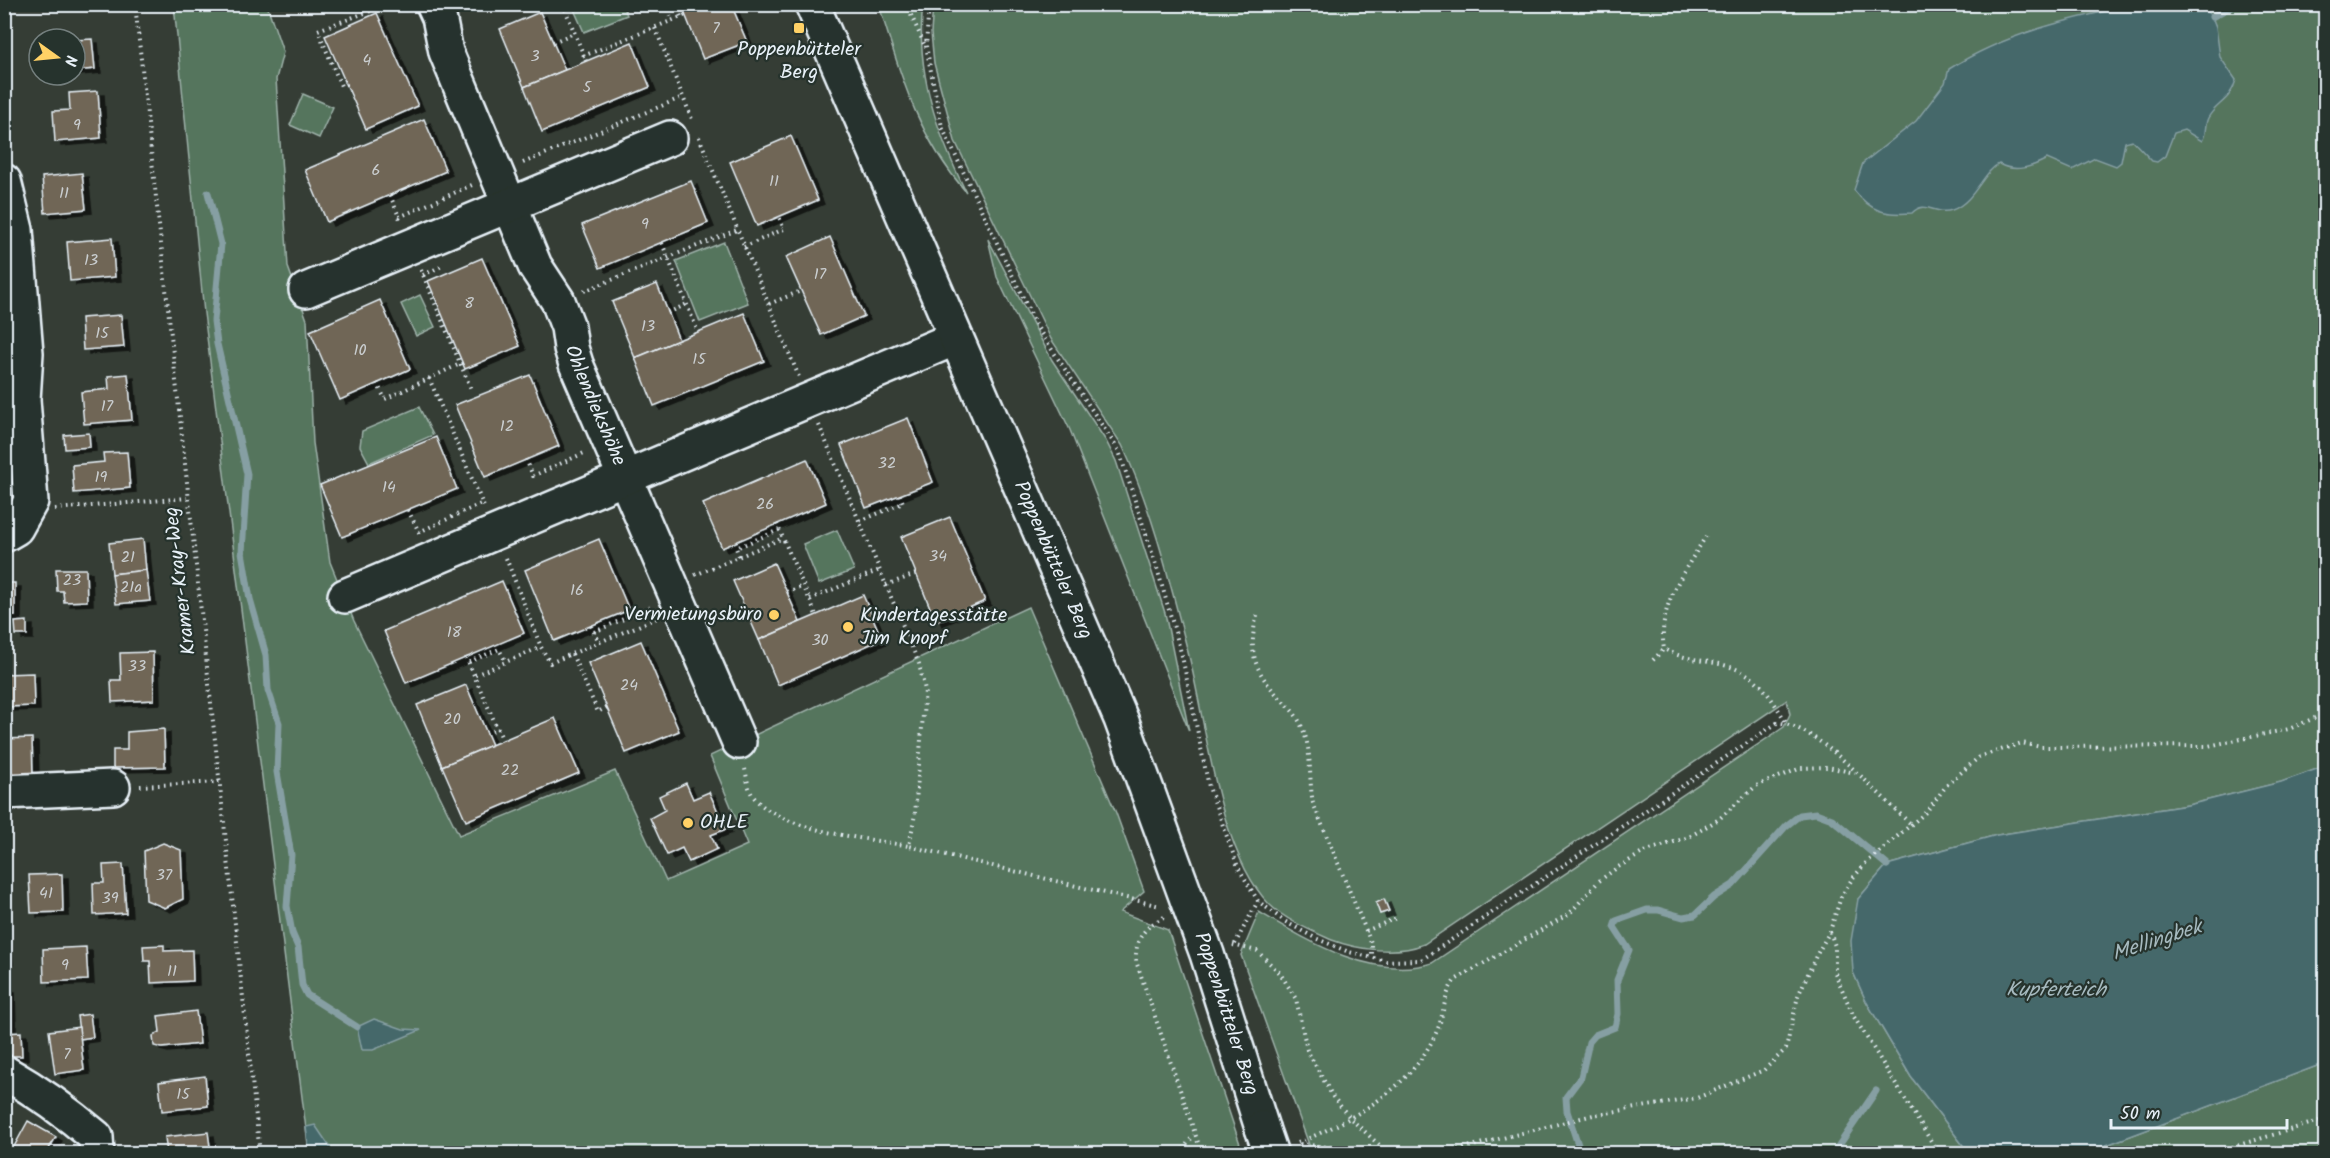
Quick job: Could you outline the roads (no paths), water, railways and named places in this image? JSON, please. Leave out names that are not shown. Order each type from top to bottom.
[{"type":"street","name":"Ohlendiekshöhe","points":[[433,4],[439,17],[446,52],[535,266],[558,302],[568,327],[576,364],[626,477],[956,338]]},
{"type":"street","name":"Poppenbütteler Berg","points":[[812,4],[1121,719],[1179,914],[1277,1142]]},
{"type":"street","points":[[306,290],[405,231],[510,204],[670,138]]},
{"type":"street","points":[[4,181],[16,230],[26,353],[23,400],[31,501],[27,512],[16,528],[4,535]]},
{"type":"street","points":[[345,596],[489,518],[626,477],[739,742]]},
{"type":"street","points":[[4,792],[113,787]]},
{"type":"street","points":[[4,1072],[42,1094],[76,1119],[96,1137],[97,1154]]},
{"type":"water","points":[[2133,5],[2201,5],[2212,17],[2216,27],[2220,57],[2236,80],[2227,98],[2208,118],[2202,141],[2184,130],[2174,133],[2165,156],[2157,162],[2152,161],[2132,140],[2125,142],[2121,162],[2116,166],[2095,158],[2072,170],[2047,159],[2023,168],[2005,167],[1999,164],[1988,173],[1967,200],[1960,206],[1946,211],[1922,207],[1912,213],[1886,212],[1866,203],[1854,190],[1863,163],[1916,121],[1945,83],[1949,69],[1993,46],[2038,29]]},
{"type":"water","name":"Kupferteich","points":[[2325,766],[2325,1063],[2093,1150],[2076,1154],[1969,1153],[1911,1077],[1866,1001],[1853,972],[1851,941],[1858,899],[1887,865],[1997,835],[2188,805],[2281,782]]},
{"type":"water","points":[[374,1019],[403,1029],[421,1030],[373,1050],[362,1050],[357,1027]]},
{"type":"water","points":[[315,1125],[332,1153],[309,1153],[306,1127]]},
{"type":"waterway","points":[[2212,17],[2235,4]]},
{"type":"waterway","points":[[208,193],[221,244],[214,321],[217,344],[247,474],[242,552],[250,599],[266,655],[268,690],[279,723],[277,772],[291,855],[287,906],[292,933],[298,947],[302,985],[307,995],[357,1027]]},
{"type":"waterway","points":[[1581,1154],[1567,1111],[1566,1097],[1581,1077],[1589,1042],[1595,1035],[1615,1027],[1618,1014],[1617,980],[1629,950],[1614,927],[1616,921],[1647,910],[1658,910],[1683,917],[1695,915],[1714,897],[1733,885],[1786,826],[1800,815],[1816,813],[1832,819],[1887,865]]},
{"type":"waterway","name":"Mellingbek","points":[[1833,1154],[1876,1091]]},
{"type":"place","name":"Poppenbütteler Berg","points":[[799,28]]},
{"type":"place","name":"Vermietungsbüro","points":[[774,615]]},
{"type":"place","name":"Kindertagesstätte Jim Knopf","points":[[848,627]]},
{"type":"place","name":"OHLE","points":[[688,823]]}]
